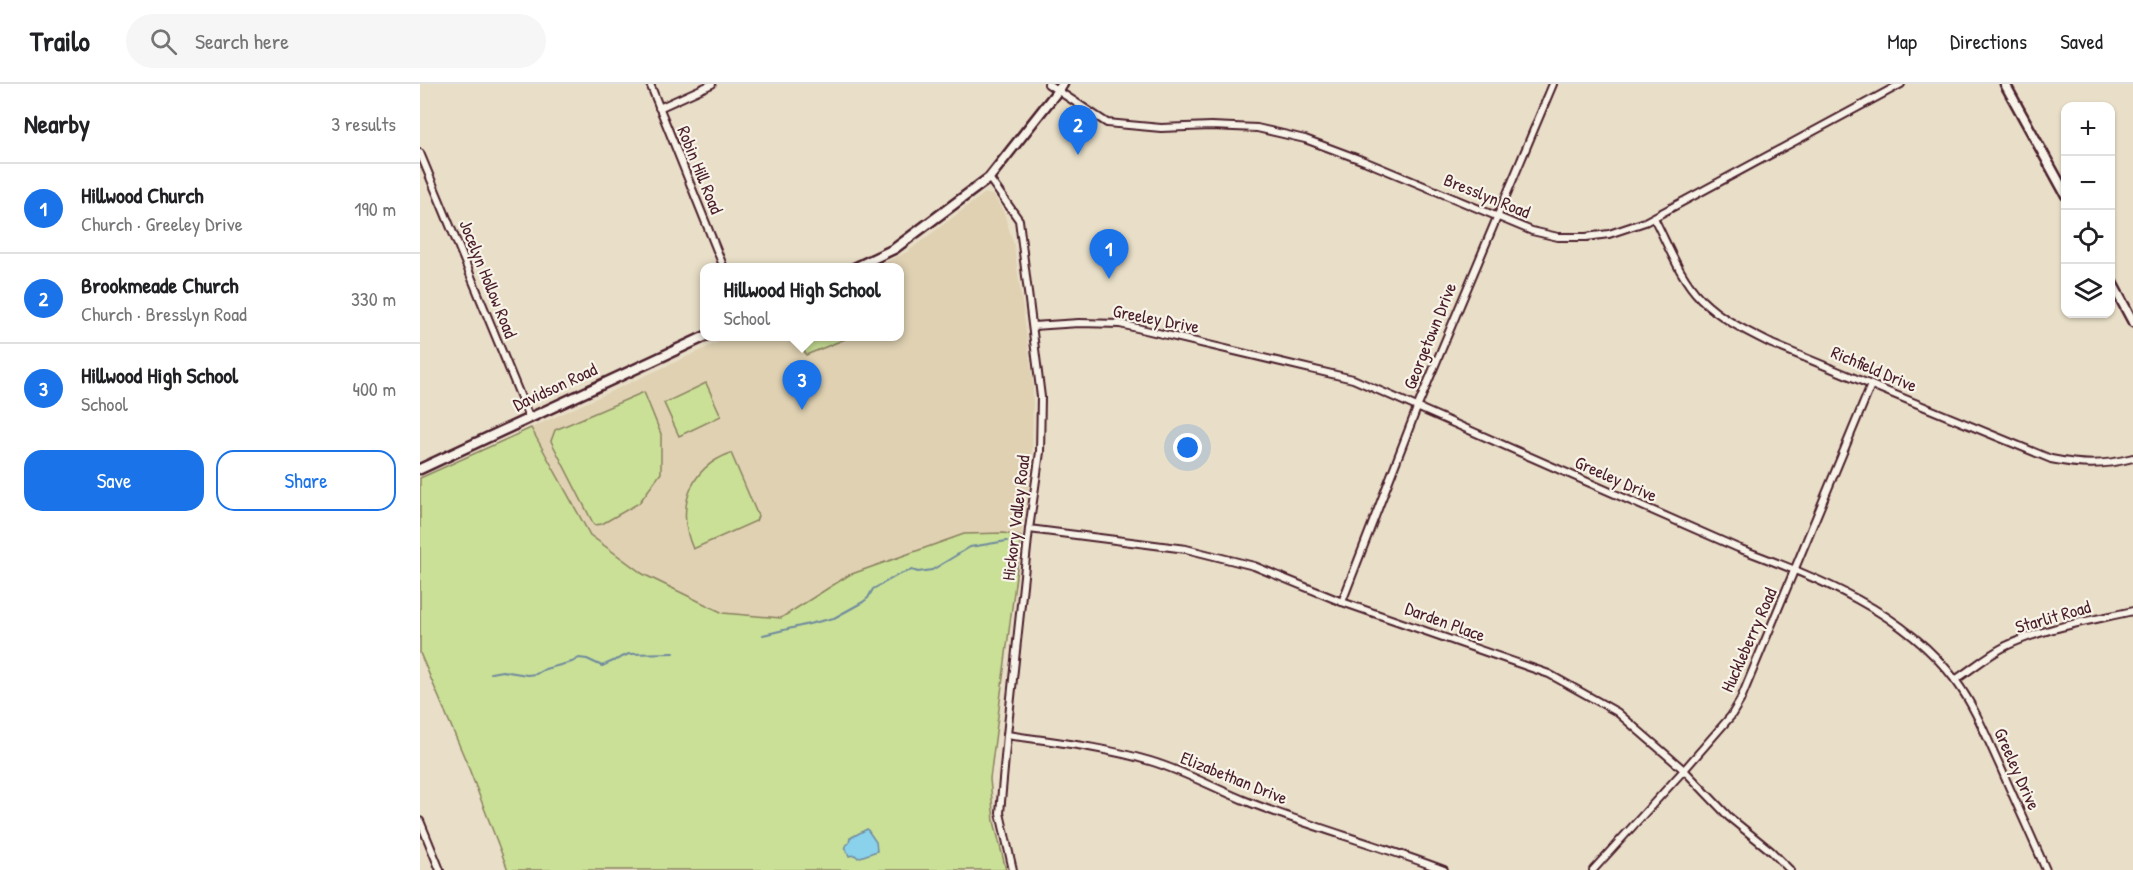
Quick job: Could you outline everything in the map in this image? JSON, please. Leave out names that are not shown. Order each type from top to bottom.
[{"type":"street","name":"Robin Hill Road","points":[[650,84],[722,263]]},
{"type":"street","points":[[659,108],[712,84]]},
{"type":"street","name":"Bresslyn Road","points":[[1048,84],[1107,123],[1161,128],[1211,126],[1257,128],[1305,139],[1364,161],[1496,217],[1536,232],[1558,237],[1609,234],[1654,218],[1901,84]]},
{"type":"street","points":[[863,263],[894,249],[989,178],[1063,84]]},
{"type":"street","name":"Georgetown Drive","points":[[1342,602],[1417,408],[1553,84]]},
{"type":"street","points":[[2005,84],[2061,186]]},
{"type":"street","name":"Jocelyn Hollow Road","points":[[420,153],[529,417]]},
{"type":"street","name":"Hickory Valley Road","points":[[989,178],[1019,220],[1041,397],[1040,452],[1029,529],[1000,813],[1013,870]]},
{"type":"street","name":"Richfield Drive","points":[[1654,218],[1686,279],[1700,298],[1716,312],[1741,328],[1772,344],[2051,459],[2101,465],[2133,458]]},
{"type":"street","points":[[2115,288],[2133,322]]},
{"type":"street","name":"Greeley Drive","points":[[1033,326],[1079,323],[1120,324],[1353,379],[1738,548],[1839,589],[1888,617],[1932,654],[1955,680],[1987,738],[2046,870]]},
{"type":"street","name":"Davidson Road","points":[[420,469],[700,338]]},
{"type":"street","name":"Huckleberry Road","points":[[1593,870],[1731,716],[1796,570],[1871,385]]},
{"type":"street","name":"Darden Place","points":[[1029,529],[1186,549],[1275,574],[1342,602],[1549,674],[1617,712],[1684,770],[1729,817],[1790,870]]},
{"type":"street","name":"Starlit Road","points":[[1955,680],[2004,647],[2025,638],[2050,629],[2133,611]]},
{"type":"street","name":"Elizabethan Drive","points":[[1007,735],[1095,747],[1150,761],[1197,778],[1246,801],[1444,870]]},
{"type":"street","points":[[420,821],[440,870]]},
{"type":"shaded area","points":[[985,193],[994,196],[1004,213],[1014,245],[1033,382],[1032,461],[1021,537],[1004,533],[964,534],[849,575],[781,618],[723,613],[643,574],[590,535],[531,428],[721,341],[904,341],[904,263],[884,263],[907,252]]},
{"type":"green space","points":[[801,341],[840,341],[806,355]]},
{"type":"green space","points":[[706,383],[721,416],[679,436],[664,403]]},
{"type":"green space","points":[[644,392],[661,434],[661,473],[639,503],[602,524],[594,525],[551,441],[555,430]]},
{"type":"green space","points":[[531,428],[590,535],[643,574],[723,613],[781,618],[849,575],[964,534],[1004,533],[1021,537],[990,779],[994,821],[1006,870],[508,870],[466,761],[420,653],[420,478]]},
{"type":"green space","points":[[731,453],[758,516],[756,521],[693,549],[686,520],[686,505],[690,492],[705,469],[716,460]]},
{"type":"water","points":[[867,829],[876,842],[877,851],[858,858],[855,855],[849,856],[845,846],[849,843],[850,838]]},
{"type":"waterway","points":[[763,635],[834,618],[863,602],[873,589],[900,574],[912,570],[918,572],[932,570],[970,547],[1007,541]]},
{"type":"waterway","points":[[491,673],[502,671],[527,675],[536,674],[579,658],[602,666],[629,654],[674,653]]},
{"type":"place","name":"Brookmeade Church","points":[[1078,155]]},
{"type":"place","name":"Hillwood Church","points":[[1109,279]]},
{"type":"place","name":"Hillwood High School","points":[[802,410]]}]
